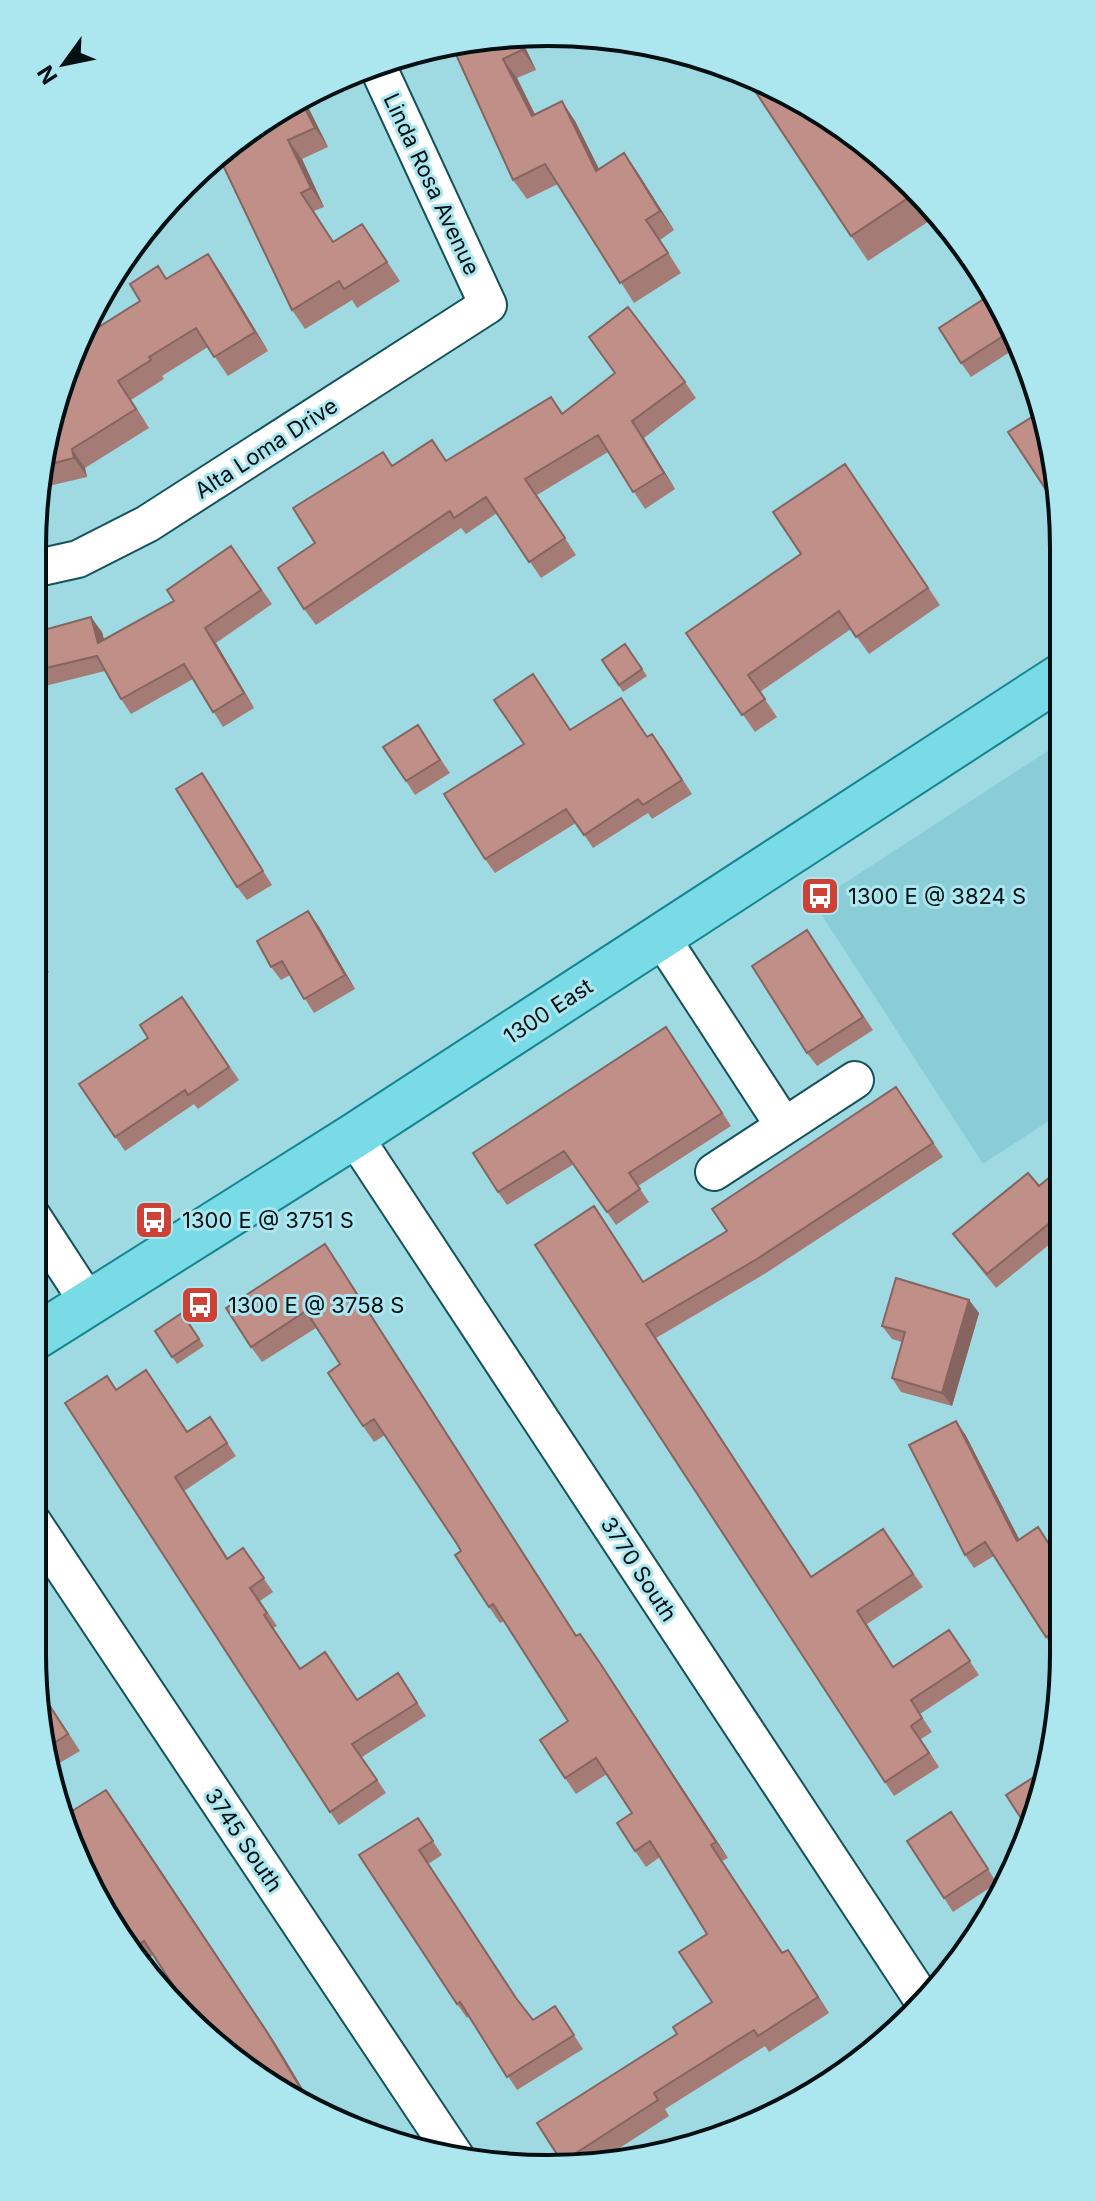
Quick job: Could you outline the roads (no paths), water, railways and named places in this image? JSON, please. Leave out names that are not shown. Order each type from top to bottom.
[{"type":"main road","name":"1300 East","points":[[46,1330],[354,1136],[1050,684]]},
{"type":"street","name":"Linda Rosa Avenue","points":[[382,75],[488,305]]},
{"type":"street","name":"Alta Loma Drive","points":[[46,566],[78,559],[147,524],[488,305]]},
{"type":"street","points":[[661,937],[784,1126]]},
{"type":"street","points":[[714,1172],[855,1080]]},
{"type":"street","name":"3770 South","points":[[354,1136],[918,1992]]},
{"type":"street","points":[[46,1238],[88,1302]]},
{"type":"street","name":"3745 South","points":[[46,1542],[447,2144]]},
{"type":"place","name":"1300 E @ 3824 S","points":[[820,896]]},
{"type":"place","name":"1300 E @ 3751 S","points":[[154,1220]]},
{"type":"place","name":"1300 E @ 3758 S","points":[[200,1305]]}]
